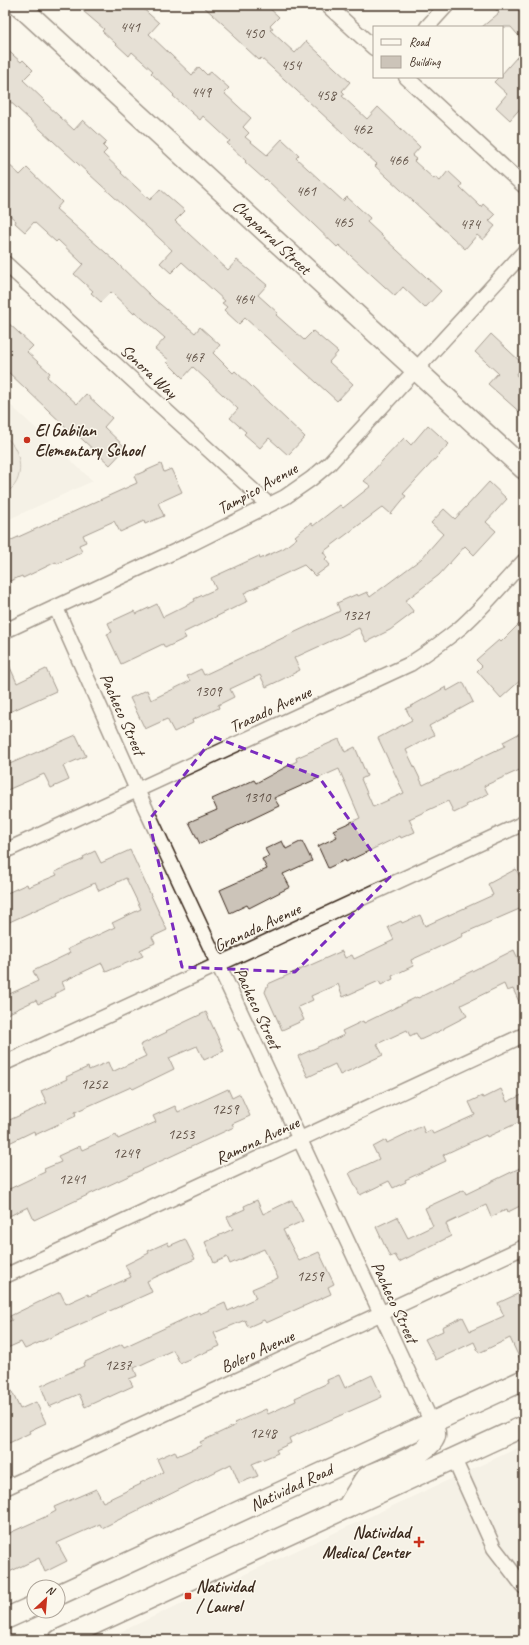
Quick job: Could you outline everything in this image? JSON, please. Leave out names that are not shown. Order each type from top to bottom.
[{"type":"main road","name":"Chaparral Street","points":[[19,5],[524,469]]},
{"type":"main road","name":"Natividad Road","points":[[66,1591],[432,1421],[524,1380]]},
{"type":"main road","points":[[348,1508],[364,1480],[370,1475],[418,1454],[429,1446],[434,1437],[435,1431],[432,1421]]},
{"type":"main road","points":[[59,1640],[524,1426]]},
{"type":"main road","points":[[5,1619],[26,1610]]},
{"type":"street","points":[[327,5],[373,47]]},
{"type":"street","points":[[428,26],[447,5]]},
{"type":"street","points":[[407,78],[524,186]]},
{"type":"street","name":"Tampico Avenue","points":[[5,631],[56,608],[269,505],[296,490],[330,463],[524,252]]},
{"type":"street","name":"Sonora Way","points":[[5,263],[269,505]]},
{"type":"street","name":"Trazado Avenue","points":[[5,851],[410,664],[460,628],[482,607],[524,561]]},
{"type":"street","name":"Pacheco Street","points":[[56,608],[137,790],[380,1314],[432,1421]]},
{"type":"street","name":"Granada Avenue","points":[[5,1063],[524,823]]},
{"type":"street","name":"Ramona Avenue","points":[[5,1276],[524,1035]]},
{"type":"street","name":"Bolero Avenue","points":[[5,1488],[524,1247]]},
{"type":"street","points":[[454,1459],[494,1548],[524,1587]]},
{"type":"highlighted area","points":[[214,737],[319,777],[390,877],[295,972],[182,967],[149,820]]},
{"type":"shaded area","name":"El Gabilan Elementary School","points":[[5,400],[93,481],[5,521]]},
{"type":"shaded area","points":[[5,437],[11,442],[15,449],[20,465],[17,482],[5,493]]},
{"type":"shaded area","name":"Natividad Medical Center","points":[[524,1445],[524,1640],[103,1640]]},
{"type":"building","points":[[76,5],[139,5],[159,23],[149,34],[192,75],[199,67],[207,75],[211,72],[229,88],[224,93],[251,118],[243,127],[249,133],[245,137],[267,155],[282,139],[299,155],[296,158],[343,201],[347,197],[370,218],[367,222],[441,291],[425,308],[403,287],[395,296],[339,245],[337,247],[266,179],[265,180],[245,162],[246,161],[227,143],[230,141],[203,116],[200,120],[173,96],[174,95],[151,73],[153,71],[132,52],[129,56],[102,31],[104,29]]},
{"type":"building","points":[[202,5],[266,5],[279,17],[270,26],[273,28],[270,30],[295,53],[306,41],[350,82],[342,91],[345,94],[342,96],[367,119],[378,107],[420,147],[412,156],[416,159],[414,161],[434,179],[435,177],[440,181],[448,171],[462,184],[460,187],[481,207],[483,204],[495,215],[489,221],[495,226],[483,240],[477,235],[465,249],[375,166],[377,164],[261,58],[259,60],[233,36],[234,34]]},
{"type":"building","points":[[492,5],[524,5],[524,42],[511,27],[483,26],[499,13]]},
{"type":"building","points":[[5,48],[21,62],[23,60],[33,70],[23,80],[74,130],[83,120],[107,142],[103,146],[107,150],[103,154],[150,200],[160,189],[185,211],[175,221],[228,270],[237,260],[267,285],[258,295],[278,313],[276,315],[304,340],[313,331],[338,352],[329,362],[353,384],[337,401],[245,318],[239,324],[224,310],[227,307],[222,303],[225,301],[182,262],[171,273],[160,263],[172,250],[5,97]]},
{"type":"building","points":[[524,49],[524,104],[510,120],[496,107],[507,94],[494,82],[498,78],[503,78],[503,73]]},
{"type":"building","points":[[5,161],[20,175],[27,168],[62,202],[56,209],[114,260],[155,300],[195,333],[200,327],[220,345],[213,353],[233,373],[235,371],[305,437],[288,455],[269,438],[260,448],[244,434],[246,432],[230,418],[238,409],[193,367],[183,378],[167,362],[169,360],[155,349],[165,338],[135,312],[134,314],[111,292],[101,302],[91,293],[93,291],[74,274],[83,264],[58,240],[56,242],[34,222],[25,232],[15,223],[16,221],[5,211]]},
{"type":"building","points":[[5,320],[33,346],[27,352],[50,373],[47,377],[77,404],[86,394],[112,418],[104,427],[126,448],[110,465],[71,429],[69,430],[5,369]]},
{"type":"building","points":[[491,334],[524,365],[516,375],[524,382],[524,416],[488,384],[498,373],[475,352]]},
{"type":"building","points":[[428,425],[449,444],[403,494],[406,496],[391,514],[383,507],[323,552],[327,557],[325,559],[330,565],[315,576],[304,565],[244,593],[248,601],[183,633],[186,638],[165,648],[163,644],[121,664],[107,634],[112,632],[108,623],[134,611],[136,614],[157,604],[163,617],[195,601],[194,599],[216,589],[211,578],[259,556],[260,559],[284,548],[297,538],[295,536],[311,523],[313,526],[340,505],[343,508],[371,486],[364,481],[383,460],[404,438],[411,445]]},
{"type":"building","points":[[161,464],[164,472],[171,469],[182,492],[158,503],[164,516],[145,524],[144,521],[120,532],[114,521],[83,535],[86,542],[79,545],[82,552],[57,564],[56,562],[23,578],[22,576],[5,583],[5,543],[137,483],[134,476]]},
{"type":"building","points":[[489,482],[507,499],[486,522],[496,531],[474,555],[465,546],[439,575],[405,601],[414,612],[390,630],[366,642],[359,628],[294,658],[300,670],[266,687],[260,675],[230,689],[234,697],[218,705],[219,708],[192,720],[193,723],[174,732],[167,719],[145,729],[130,698],[147,690],[151,700],[190,681],[187,676],[201,669],[204,675],[340,611],[337,603],[357,594],[358,596],[367,592],[370,597],[421,559],[443,534],[431,523],[444,509],[455,519]]},
{"type":"building","points":[[524,619],[524,677],[501,698],[477,671],[482,666],[476,660],[499,640],[501,642]]},
{"type":"building","points":[[5,656],[17,683],[46,669],[56,691],[5,714]]},
{"type":"building","points":[[463,682],[473,702],[429,726],[434,735],[406,750],[423,785],[505,746],[503,742],[524,731],[524,768],[484,786],[488,794],[465,805],[466,807],[454,813],[448,801],[409,819],[415,832],[401,838],[400,836],[346,862],[345,860],[328,868],[318,846],[337,837],[333,830],[360,818],[339,769],[274,798],[279,806],[200,844],[189,822],[217,810],[212,799],[254,780],[256,783],[297,761],[296,758],[339,739],[345,752],[355,747],[367,776],[361,779],[373,807],[404,793],[378,738],[412,720],[406,709],[446,687],[447,691]]},
{"type":"building","points":[[76,735],[86,756],[63,766],[69,780],[51,788],[44,774],[5,791],[5,766]]},
{"type":"building","points":[[282,841],[286,849],[302,841],[312,861],[283,874],[290,887],[249,908],[247,905],[230,913],[220,890],[267,869],[262,859],[269,856],[265,849]]},
{"type":"building","points":[[130,850],[167,930],[152,937],[155,943],[140,950],[143,956],[106,972],[102,963],[62,982],[65,989],[55,994],[56,996],[38,1004],[36,1000],[5,1015],[5,996],[38,981],[33,971],[70,953],[68,949],[115,927],[112,923],[141,909],[126,878],[99,891],[95,883],[5,924],[5,894],[27,884],[28,887],[57,875],[55,872],[84,859],[83,857],[95,851],[101,863]]},
{"type":"building","points":[[516,869],[524,885],[524,907],[462,934],[463,936],[411,960],[413,966],[392,976],[393,979],[381,985],[379,981],[343,997],[338,984],[311,996],[313,1000],[298,1007],[304,1020],[282,1030],[265,992],[268,984],[342,951],[345,958],[352,955],[354,959],[394,940],[388,927],[401,921],[402,923],[420,915],[425,926],[493,895],[488,884]]},
{"type":"building","points":[[514,950],[524,971],[524,1012],[513,989],[507,991],[504,984],[461,1005],[467,1016],[444,1029],[420,1040],[416,1033],[410,1036],[407,1030],[377,1044],[383,1055],[340,1075],[335,1064],[308,1077],[298,1056],[344,1035],[342,1031],[363,1021],[364,1023],[417,997],[418,998]]},
{"type":"building","points":[[206,1012],[224,1051],[204,1060],[197,1046],[169,1058],[174,1069],[133,1089],[131,1087],[75,1112],[76,1116],[35,1135],[34,1131],[5,1145],[5,1122],[47,1103],[41,1091],[88,1067],[89,1070],[108,1062],[112,1072],[146,1056],[140,1045]]},
{"type":"building","points":[[228,1089],[232,1098],[240,1094],[250,1116],[232,1124],[234,1127],[34,1220],[28,1207],[5,1218],[5,1191],[45,1172],[44,1169],[61,1162],[58,1156],[80,1146],[82,1150],[116,1135],[118,1139],[156,1122],[153,1116],[175,1106],[178,1112]]},
{"type":"building","points":[[501,1089],[507,1102],[524,1094],[524,1120],[487,1137],[486,1135],[443,1155],[446,1161],[405,1180],[406,1182],[393,1188],[389,1181],[360,1195],[349,1173],[379,1159],[373,1147],[386,1140],[387,1143],[422,1126],[425,1133],[431,1130],[433,1134],[475,1115],[469,1102],[482,1096],[483,1098]]},
{"type":"building","points":[[524,1166],[524,1204],[508,1212],[507,1209],[491,1217],[486,1205],[446,1224],[451,1236],[399,1262],[395,1255],[390,1257],[376,1227],[397,1217],[408,1238],[433,1226],[425,1208],[464,1190],[466,1194]]},
{"type":"building","points":[[257,1200],[263,1214],[292,1200],[303,1221],[283,1230],[299,1261],[319,1252],[334,1284],[328,1287],[331,1294],[266,1323],[264,1320],[248,1327],[245,1320],[214,1333],[220,1346],[180,1363],[173,1350],[134,1368],[137,1376],[129,1379],[133,1386],[85,1407],[79,1394],[49,1407],[41,1386],[84,1366],[83,1363],[122,1344],[124,1347],[199,1312],[200,1314],[225,1303],[228,1311],[256,1298],[252,1289],[278,1278],[264,1249],[230,1264],[227,1257],[214,1263],[205,1242],[233,1229],[227,1217],[245,1209],[244,1206]]},
{"type":"building","points":[[185,1239],[195,1259],[147,1281],[152,1292],[25,1349],[21,1342],[5,1349],[5,1323],[12,1320],[10,1316],[60,1292],[66,1304],[88,1294],[89,1296],[131,1277],[125,1265],[149,1253],[148,1251],[168,1242],[169,1246]]},
{"type":"building","points":[[524,1291],[524,1368],[510,1338],[479,1353],[474,1342],[436,1360],[425,1339],[443,1331],[442,1327],[463,1317],[470,1331],[504,1316],[498,1303]]},
{"type":"building","points":[[339,1375],[345,1388],[372,1375],[382,1397],[289,1438],[291,1443],[276,1450],[278,1453],[252,1464],[258,1476],[239,1483],[231,1464],[102,1528],[100,1524],[57,1543],[67,1561],[45,1572],[39,1558],[5,1574],[5,1535],[56,1511],[54,1507],[96,1489],[103,1502],[141,1484],[140,1483],[163,1472],[157,1459],[175,1451],[177,1456],[202,1445],[200,1442],[236,1425],[234,1423],[266,1409],[268,1414],[296,1401],[295,1398],[328,1383],[327,1380]]},
{"type":"building","points":[[5,1377],[20,1409],[36,1402],[46,1423],[9,1443],[5,1435]]},
{"type":"place","name":"El Gabilan Elementary School","points":[[27,440]]},
{"type":"place","name":"Natividad Medical Center","points":[[419,1542]]},
{"type":"place","name":"Natividad / Laurel","points":[[188,1596]]}]
